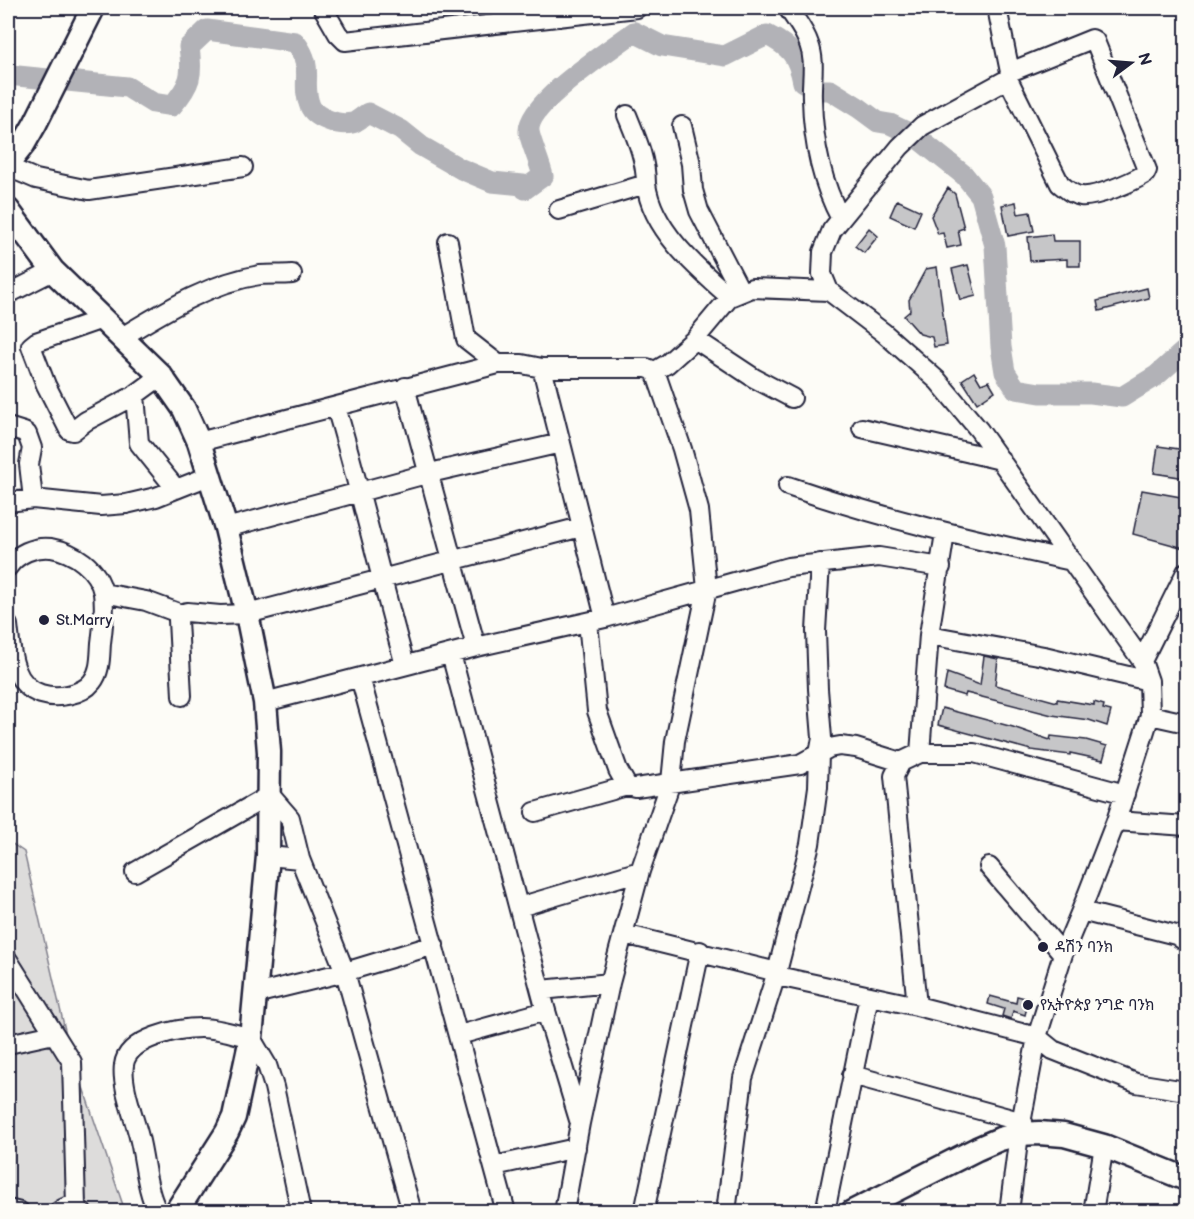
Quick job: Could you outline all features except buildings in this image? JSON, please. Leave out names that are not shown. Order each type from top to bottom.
[{"type":"main road","points":[[65,55],[84,8]]},
{"type":"main road","points":[[8,151],[40,102],[93,8]]},
{"type":"main road","points":[[8,165],[23,145],[40,102]]},
{"type":"main road","points":[[8,210],[53,271],[161,376],[184,409],[199,442],[226,528],[265,702],[270,795],[268,856],[251,1038],[234,1117],[227,1132],[176,1212]]},
{"type":"main road","points":[[852,1212],[1021,1128],[1039,1133],[1064,1135],[1104,1146],[1186,1179]]},
{"type":"street","points":[[323,8],[338,34],[345,41],[637,8]]},
{"type":"street","points":[[788,8],[809,42],[813,57],[816,146],[826,186],[841,219]]},
{"type":"street","points":[[997,8],[1009,75],[1060,184],[1071,193],[1083,197],[1118,188],[1145,174],[1147,170],[1092,39],[1009,75],[922,126],[900,147],[832,230],[824,252],[822,274],[829,291],[884,333],[938,381],[979,430],[1142,661],[1149,681],[1150,715],[1116,821],[1063,954],[1037,1037],[1009,1212]]},
{"type":"street","points":[[627,115],[646,171],[648,196],[654,213],[688,261],[736,295]]},
{"type":"street","points":[[682,126],[699,211],[736,295]]},
{"type":"street","points":[[8,165],[36,179],[88,190],[243,167]]},
{"type":"street","points":[[559,210],[646,184]]},
{"type":"street","points":[[448,242],[466,339],[498,364]]},
{"type":"street","points":[[8,294],[53,271]]},
{"type":"street","points":[[122,337],[176,305],[206,291],[261,275],[292,274]]},
{"type":"street","points":[[655,371],[667,364],[695,339],[736,295],[752,288],[829,291]]},
{"type":"street","points":[[102,319],[33,344],[32,350],[46,385],[64,423],[71,431],[135,395],[161,376]]},
{"type":"street","points":[[695,339],[754,378],[792,398]]},
{"type":"street","points":[[199,442],[498,364],[522,363],[542,368],[647,368],[655,371]]},
{"type":"street","points":[[542,368],[581,526],[596,620],[597,711],[618,770],[627,786]]},
{"type":"street","points":[[564,1212],[580,1123],[610,983],[640,871],[671,782],[675,741],[707,589],[699,510],[682,449],[655,371]]},
{"type":"street","points":[[405,387],[476,647]]},
{"type":"street","points":[[135,395],[139,443],[176,489]]},
{"type":"street","points":[[336,407],[405,665]]},
{"type":"street","points":[[8,427],[24,432],[32,445],[29,464],[33,499]]},
{"type":"street","points":[[862,429],[1000,460]]},
{"type":"street","points":[[226,528],[430,473],[561,443]]},
{"type":"street","points":[[8,502],[33,499],[109,506],[126,504],[156,496],[208,476]]},
{"type":"street","points":[[788,486],[945,533],[1072,561]]},
{"type":"street","points":[[103,593],[146,601],[181,614],[187,612],[220,615],[247,614],[581,526]]},
{"type":"street","points":[[920,753],[929,634],[945,533]]},
{"type":"street","points":[[8,567],[14,559],[29,550],[46,548],[66,550],[82,560],[95,575],[103,593],[98,673],[90,685],[79,692],[66,695],[44,695],[29,689],[20,678],[13,661],[8,625]]},
{"type":"street","points":[[265,702],[476,647],[596,620],[789,567],[879,557],[940,567]]},
{"type":"street","points":[[726,1212],[743,1078],[777,972],[810,844],[822,738],[816,631],[820,563]]},
{"type":"street","points":[[1142,661],[1186,572]]},
{"type":"street","points":[[181,614],[178,620],[182,696]]},
{"type":"street","points":[[929,634],[1044,656],[1149,681]]},
{"type":"street","points":[[450,654],[546,1011],[580,1123]]},
{"type":"street","points":[[360,677],[506,1212]]},
{"type":"street","points":[[1150,715],[1186,723]]},
{"type":"street","points":[[536,812],[627,786],[636,788],[800,764],[829,748],[856,748],[902,762]]},
{"type":"street","points":[[917,1006],[894,776],[902,762],[920,753],[974,753],[1125,794]]},
{"type":"street","points":[[135,872],[270,795],[290,818],[300,859],[345,972],[412,1212]]},
{"type":"street","points":[[1116,821],[1186,826]]},
{"type":"street","points":[[268,856],[300,859]]},
{"type":"street","points":[[989,867],[1063,954]]},
{"type":"street","points":[[519,907],[640,871]]},
{"type":"street","points":[[1081,911],[1176,935],[1186,942]]},
{"type":"street","points":[[624,934],[700,951],[777,972],[782,977],[917,1006],[1037,1037],[1053,1050],[1136,1083],[1186,1091]]},
{"type":"street","points":[[255,994],[345,972],[434,945]]},
{"type":"street","points":[[644,1212],[700,951]]},
{"type":"street","points":[[8,960],[14,988],[69,1055],[73,1072],[79,1209],[63,1208],[58,1212]]},
{"type":"street","points":[[542,990],[610,983]]},
{"type":"street","points":[[825,1212],[869,996]]},
{"type":"street","points":[[459,1035],[546,1011]]},
{"type":"street","points":[[158,1212],[150,1192],[146,1162],[126,1089],[124,1065],[126,1057],[142,1043],[170,1032],[201,1028],[251,1038],[267,1065],[274,1087],[301,1212]]},
{"type":"street","points":[[8,1044],[54,1034]]},
{"type":"street","points":[[852,1075],[1021,1128]]},
{"type":"street","points":[[1093,1212],[1104,1146]]},
{"type":"street","points":[[494,1166],[576,1148]]},
{"type":"street","points":[[8,1209],[20,1212]]},
{"type":"shaded area","points":[[8,841],[24,852],[68,1043],[125,1211],[8,1211]]},
{"type":"waterway","points":[[8,75],[127,87],[153,103],[172,106],[189,79],[191,65],[189,47],[207,30],[295,42],[305,60],[307,97],[310,106],[317,114],[328,120],[347,124],[368,113],[401,130],[421,146],[461,169],[492,182],[523,185],[525,189],[543,176],[529,132],[532,120],[541,107],[555,92],[590,63],[634,32],[662,46],[725,56],[767,35],[792,53],[799,65],[803,82],[817,90],[830,90],[878,122],[890,124],[915,136],[964,175],[981,196],[995,246],[1001,347],[1005,372],[1016,389],[1040,393],[1091,393],[1122,397],[1156,376],[1183,352],[1186,354]]},
{"type":"place","name":"St.Marry","points":[[44,620]]},
{"type":"place","name":"ዳሽን ባንክ","points":[[1043,947]]},
{"type":"place","name":"የኢትዮጵያ ንግድ ባንክ","points":[[1028,1005]]}]
